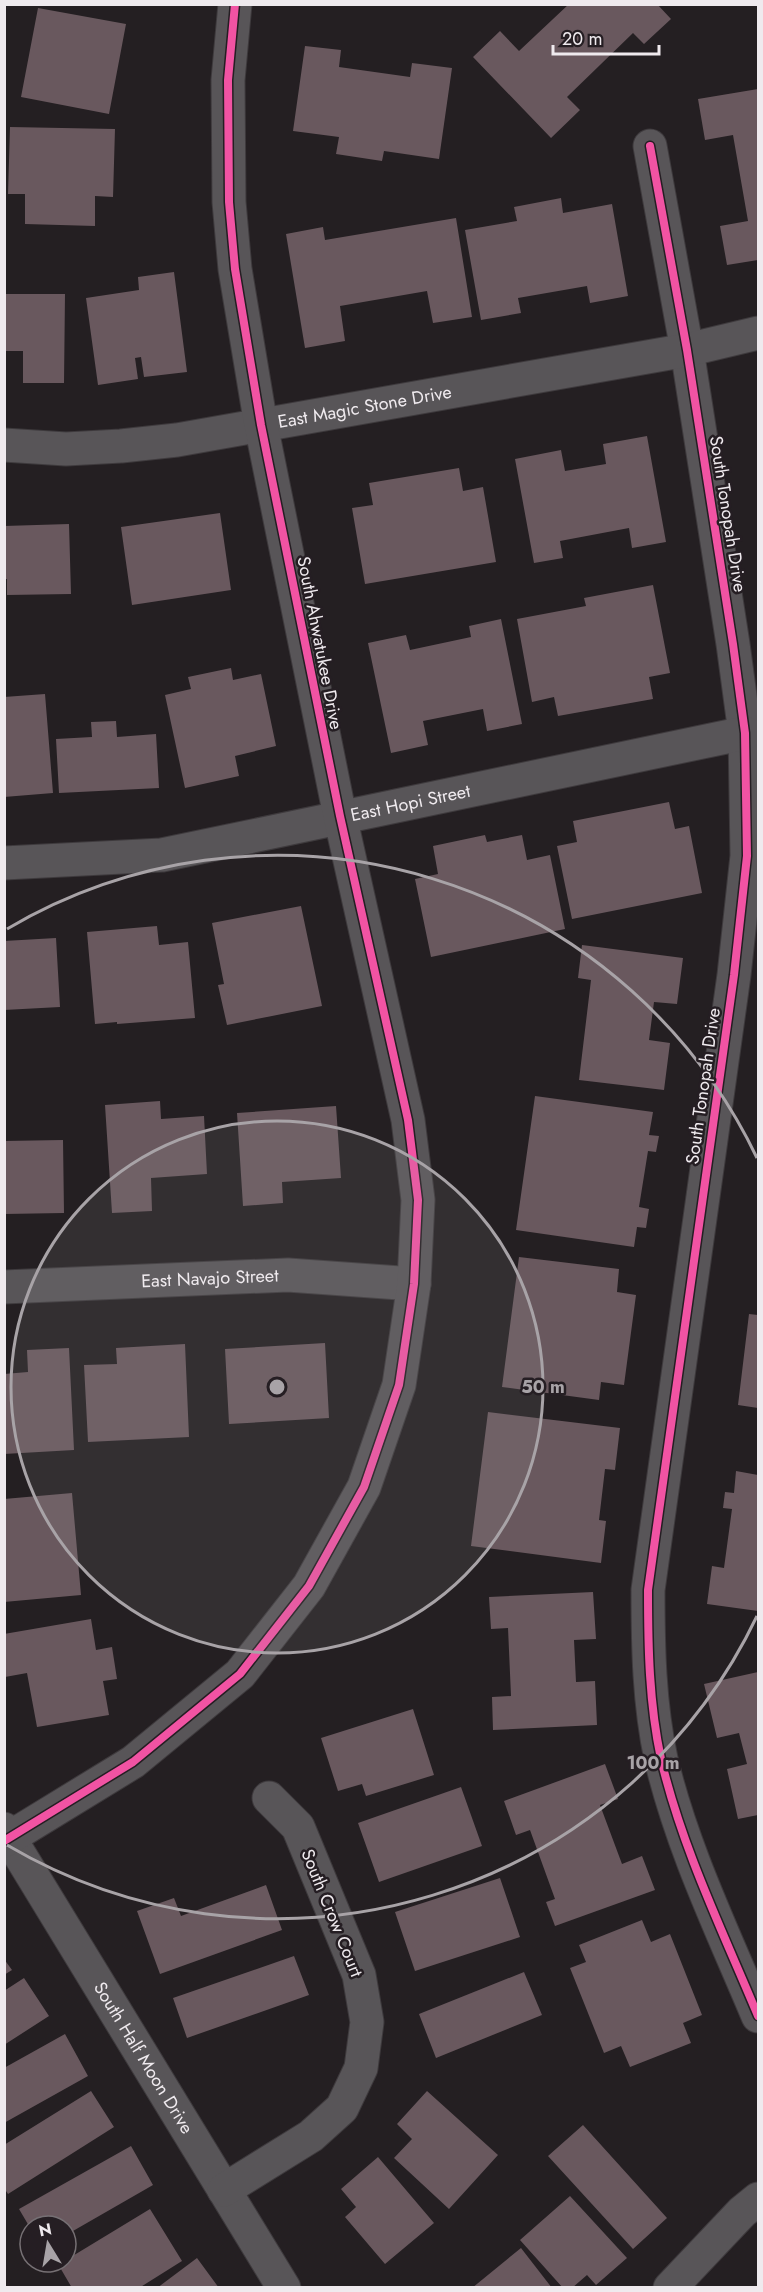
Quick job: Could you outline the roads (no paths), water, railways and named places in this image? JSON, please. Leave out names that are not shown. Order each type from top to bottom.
[{"type":"street","name":"South Ahwatukee Drive","points":[[6,1836],[133,1762],[240,1674],[309,1586],[364,1487],[399,1385],[414,1284],[418,1200],[408,1120],[340,816],[261,425],[235,269],[228,201],[228,80],[235,4]]},
{"type":"street","name":"South Tonopah Drive","points":[[650,146],[687,350],[734,644],[745,733],[747,856],[734,975],[648,1590],[648,1669],[661,1759],[687,1846],[759,2016]]},
{"type":"street","name":"East Magic Stone Drive","points":[[4,446],[66,449],[177,440],[687,350],[759,333]]},
{"type":"street","name":"East Hopi Street","points":[[4,862],[162,855],[745,733]]},
{"type":"street","name":"East Navajo Street","points":[[4,1287],[288,1275],[414,1284]]},
{"type":"street","name":"South Crow Court","points":[[224,2190],[311,2136],[342,2108],[362,2068],[367,2022],[359,1975],[298,1827],[269,1798]]},
{"type":"street","name":"South Half Moon Drive","points":[[6,1836],[284,2288]]},
{"type":"street","points":[[670,2288],[742,2212],[759,2199]]}]
